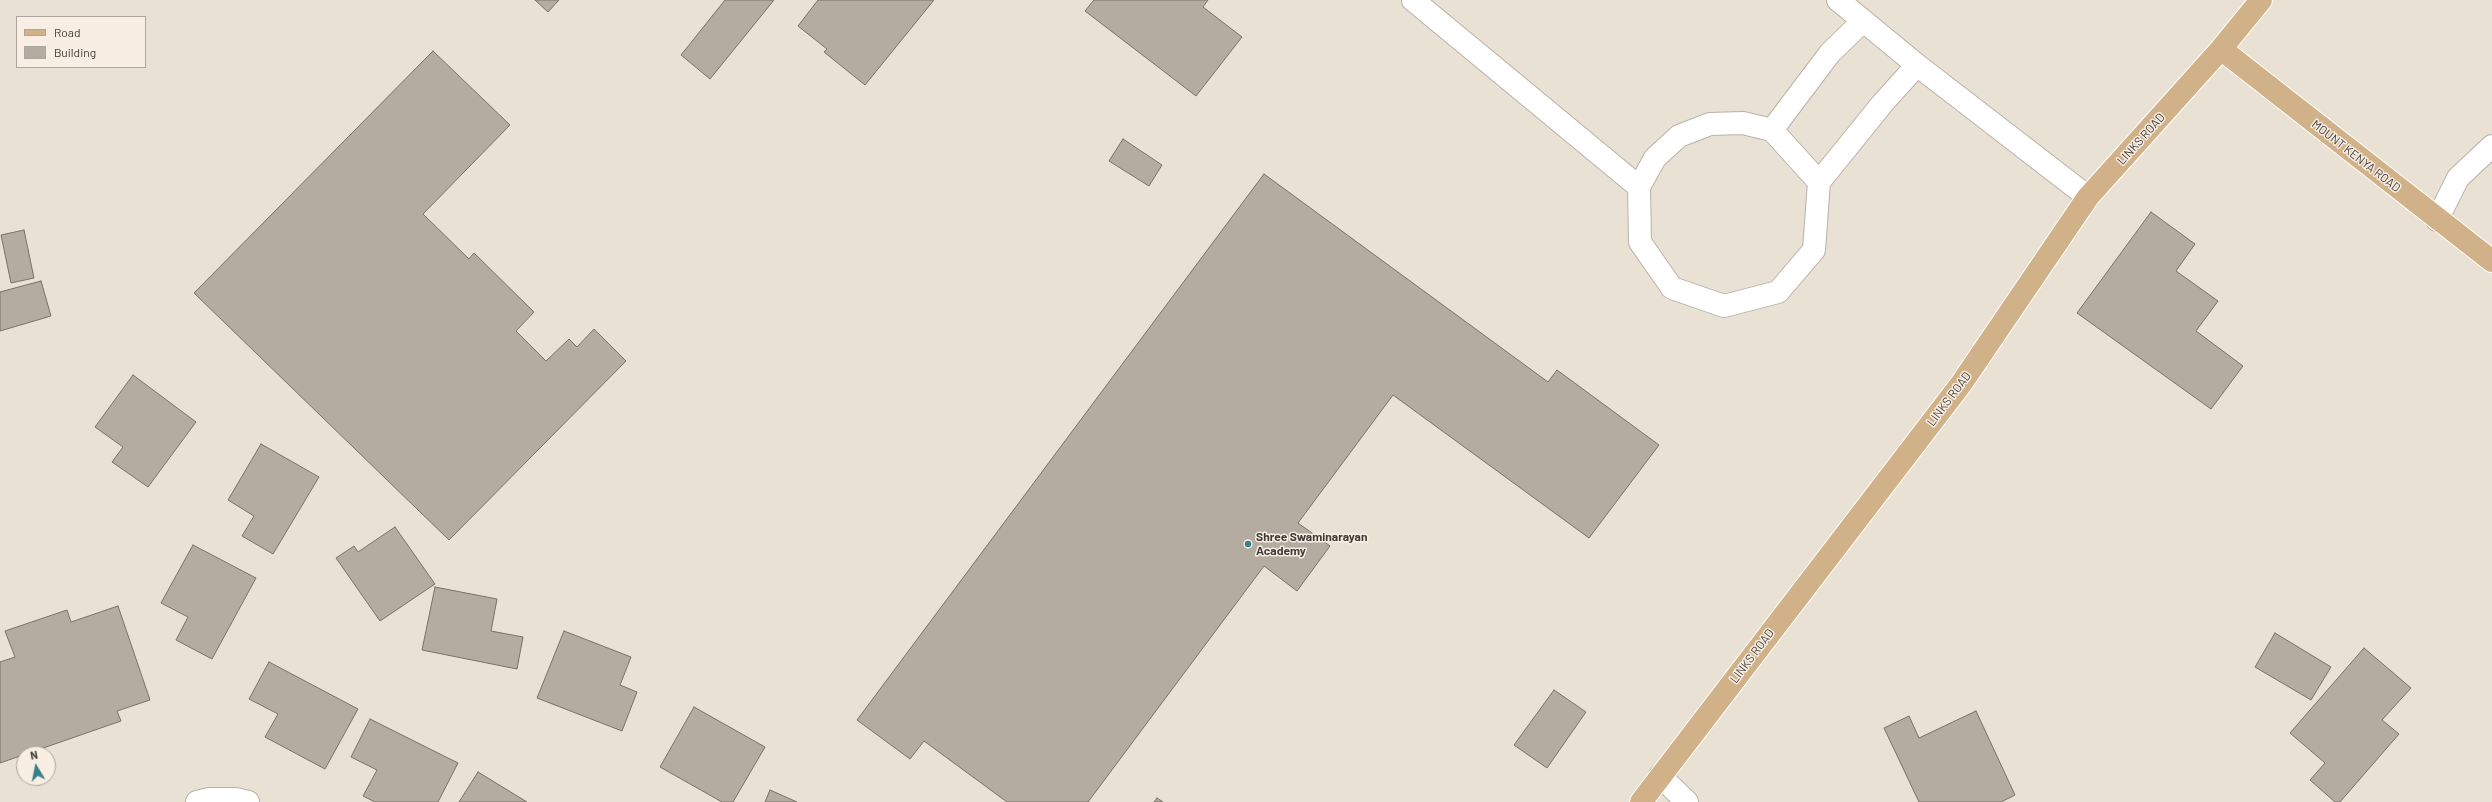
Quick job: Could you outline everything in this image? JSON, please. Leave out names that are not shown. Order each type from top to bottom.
[{"type":"main road","name":"LINKS ROAD","points":[[1641,802],[1961,384],[2088,197],[2221,49],[2261,0]]},
{"type":"main road","name":"MOUNT KENYA ROAD","points":[[2221,49],[2437,220],[2492,261]]},
{"type":"street","points":[[1413,0],[1639,187]]},
{"type":"street","points":[[1838,0],[1917,65],[2088,197]]},
{"type":"street","points":[[1772,130],[1830,53],[1863,21]]},
{"type":"street","points":[[1819,182],[1772,130],[1743,123],[1710,124],[1679,136],[1655,158],[1639,187],[1640,242],[1672,288],[1724,306],[1778,292],[1814,250],[1819,182],[1882,104],[1917,65]]},
{"type":"street","points":[[2437,220],[2458,178],[2492,146]]},
{"type":"street","points":[[1660,776],[1687,802]]},
{"type":"street","points":[[197,802],[209,799],[229,799],[248,802]]},
{"type":"building","points":[[535,0],[559,0],[548,12]]},
{"type":"building","points":[[725,0],[774,0],[710,79],[681,55]]},
{"type":"building","points":[[818,0],[934,0],[865,85],[824,52],[827,49],[798,26]]},
{"type":"building","points":[[1094,0],[1208,0],[1203,7],[1242,37],[1196,96],[1085,11]]},
{"type":"building","points":[[433,51],[510,125],[423,214],[469,259],[474,253],[534,312],[516,331],[546,361],[569,339],[577,347],[594,329],[626,361],[449,540],[194,293]]},
{"type":"building","points":[[1123,139],[1162,165],[1149,186],[1109,161]]},
{"type":"building","points":[[1264,174],[1548,382],[1557,370],[1659,445],[1589,538],[1393,395],[1298,523],[1330,546],[1297,591],[1264,566],[1088,802],[1007,802],[924,741],[910,759],[857,720]]},
{"type":"building","points":[[2151,212],[2195,244],[2176,271],[2218,301],[2196,331],[2243,366],[2211,409],[2077,313]]},
{"type":"building","points":[[24,230],[34,278],[11,283],[1,235]]},
{"type":"building","points":[[41,281],[51,316],[0,331],[0,292]]},
{"type":"building","points":[[133,375],[196,422],[148,487],[112,462],[123,447],[95,427]]},
{"type":"building","points":[[261,444],[319,477],[273,554],[242,536],[254,516],[228,500]]},
{"type":"building","points":[[395,527],[435,584],[380,621],[336,558],[354,546],[358,552]]},
{"type":"building","points":[[193,545],[256,578],[212,659],[176,640],[188,617],[161,603]]},
{"type":"building","points":[[435,587],[497,599],[491,631],[523,637],[517,669],[422,650]]},
{"type":"building","points":[[118,606],[150,700],[117,711],[121,721],[49,746],[16,746],[16,757],[0,763],[0,662],[15,657],[5,631],[67,610],[71,622]]},
{"type":"building","points":[[564,631],[631,657],[620,685],[637,692],[622,731],[537,698]]},
{"type":"building","points":[[2275,633],[2331,667],[2311,700],[2255,667]]},
{"type":"building","points":[[2364,648],[2411,688],[2382,720],[2399,734],[2340,802],[2335,802],[2310,780],[2325,763],[2290,733]]},
{"type":"building","points":[[269,662],[358,709],[325,769],[265,737],[278,714],[249,699]]},
{"type":"building","points":[[1554,690],[1586,712],[1547,768],[1514,745]]},
{"type":"building","points":[[694,707],[765,747],[733,802],[722,802],[660,767]]},
{"type":"building","points":[[1976,711],[2015,795],[2001,802],[1919,802],[1884,728],[1909,716],[1919,738]]},
{"type":"building","points":[[370,719],[458,763],[438,802],[375,802],[363,796],[377,770],[351,757]]},
{"type":"building","points":[[478,772],[527,802],[459,802]]},
{"type":"building","points":[[770,790],[797,802],[765,802]]},
{"type":"building","points":[[1157,798],[1163,802],[1154,802]]},
{"type":"place","name":"Shree Swaminarayan Academy","points":[[1248,544]]}]
